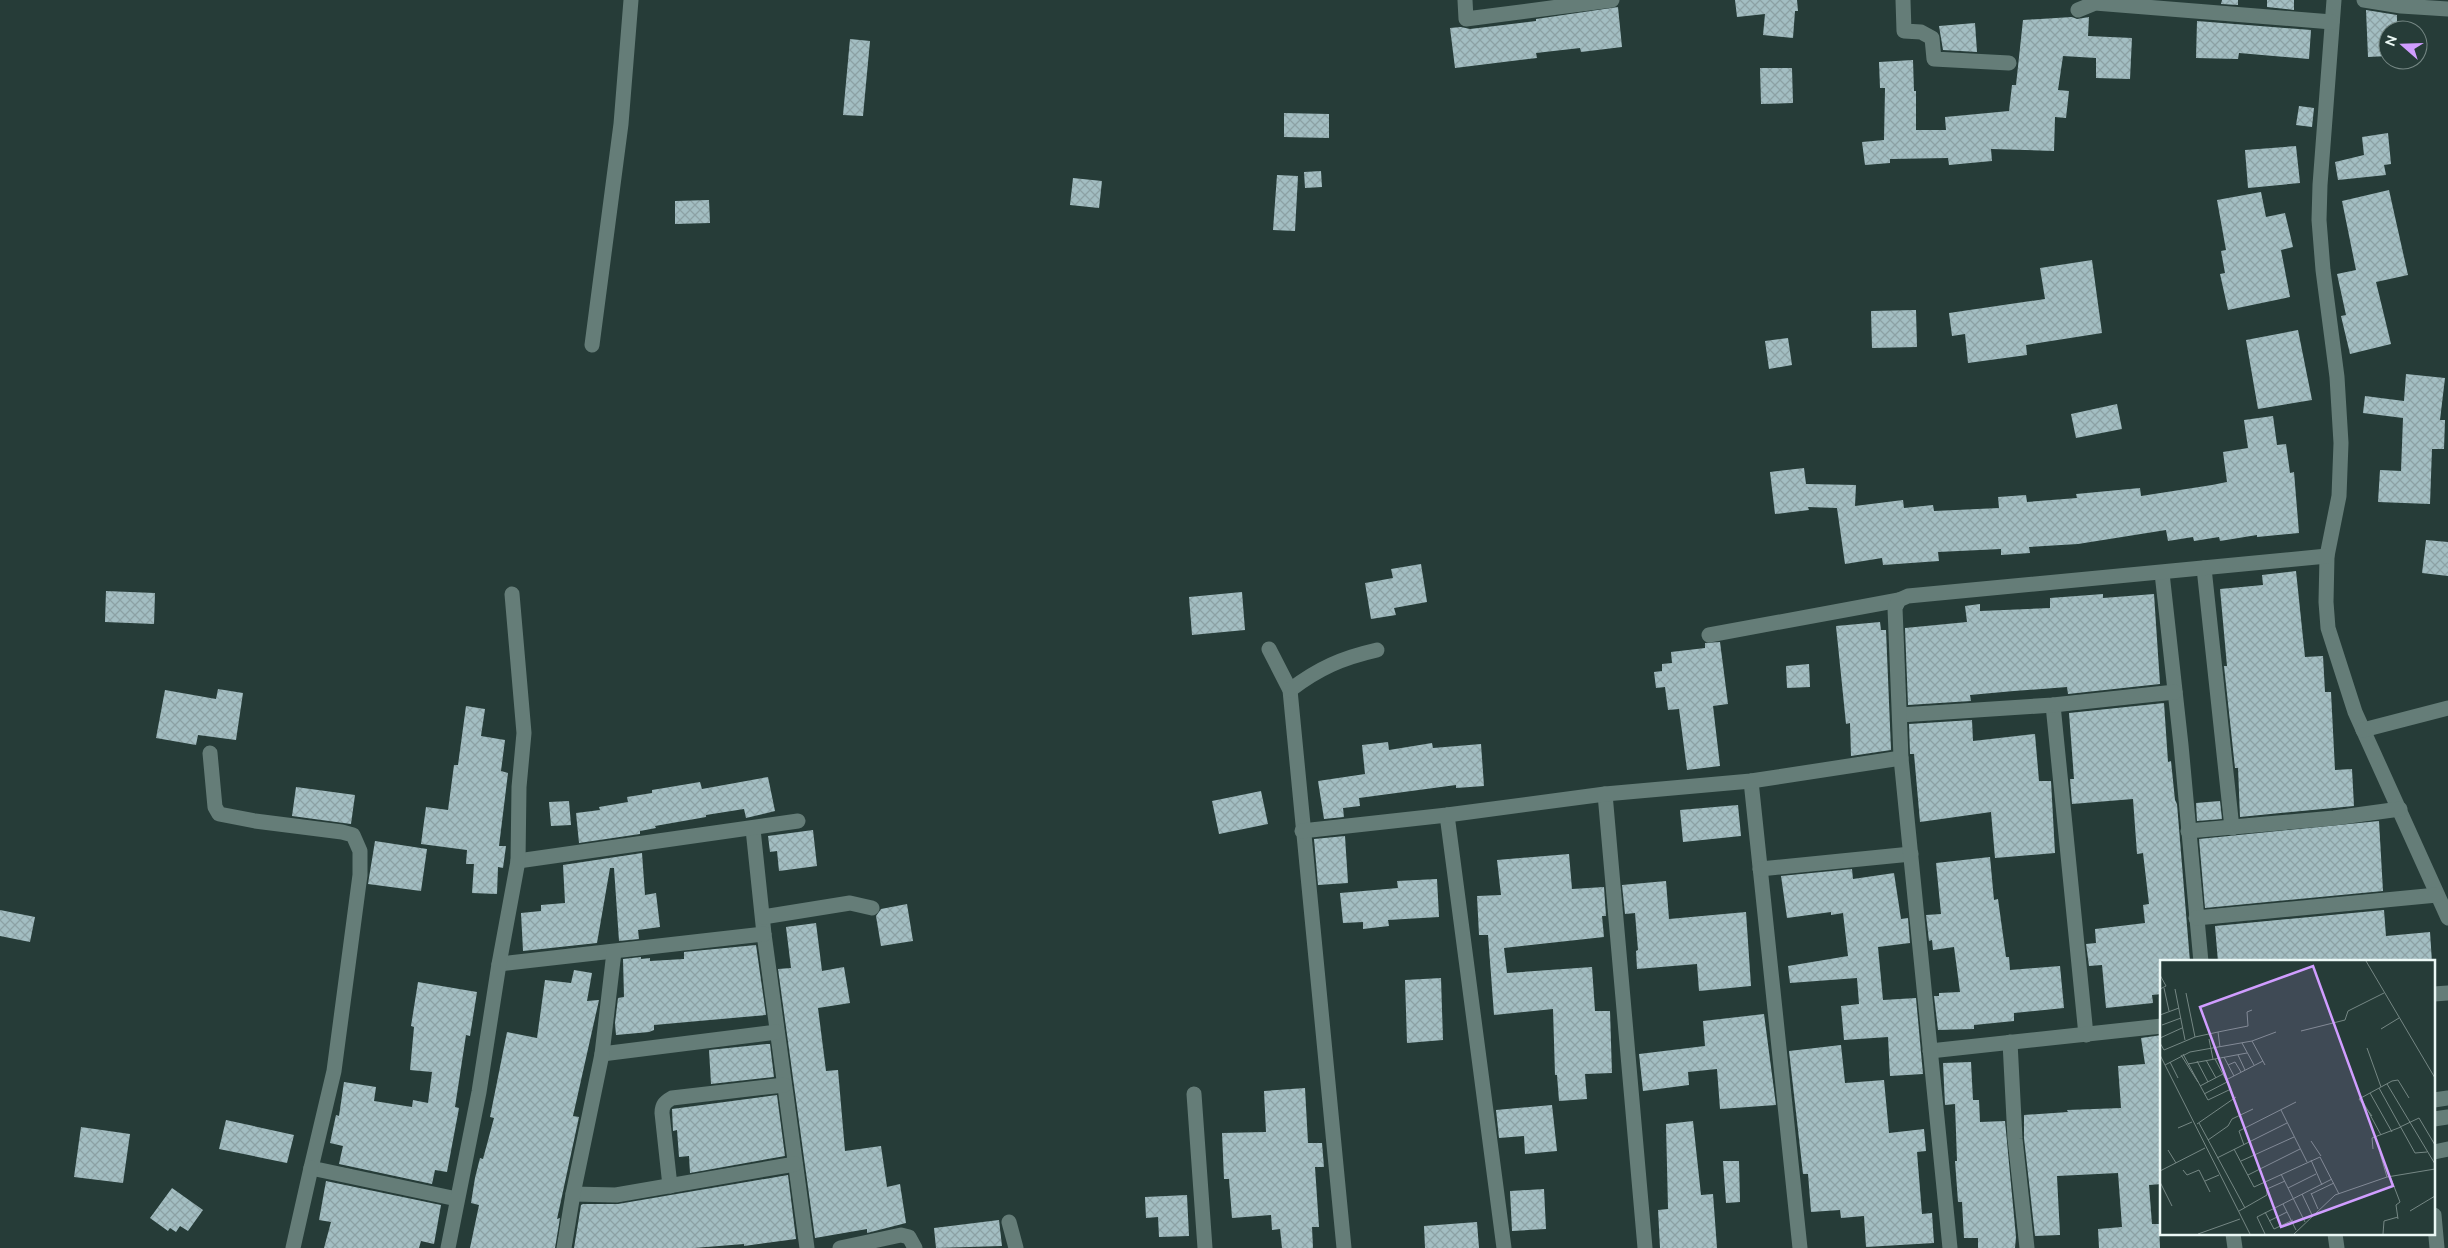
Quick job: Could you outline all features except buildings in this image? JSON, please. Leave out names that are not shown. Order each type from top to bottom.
[{"type":"street","points":[[592,345],[621,124],[631,0]]},
{"type":"street","points":[[1465,0],[1466,19],[1612,0]]},
{"type":"street","points":[[1903,0],[1904,31],[1921,32],[1932,38],[1934,59],[2009,63]]},
{"type":"street","points":[[2334,0],[2319,220],[2337,377],[2341,444],[2339,496],[2327,556],[2326,602],[2328,628],[2337,660],[2363,730],[2448,918]]},
{"type":"street","points":[[2364,0],[2448,9]]},
{"type":"street","points":[[2078,10],[2095,3],[2332,22]]},
{"type":"street","points":[[1708,635],[1899,600],[1908,596],[2327,556]]},
{"type":"street","points":[[2204,568],[2232,828]]},
{"type":"street","points":[[2162,573],[2201,960]]},
{"type":"street","points":[[448,1248],[479,1092],[499,964],[518,861],[519,787],[524,733],[512,594]]},
{"type":"street","points":[[1899,600],[1895,608],[1902,758],[1950,1248]]},
{"type":"street","points":[[1269,649],[1290,690],[1302,830],[1344,1248]]},
{"type":"street","points":[[1290,690],[1314,672],[1337,661],[1377,650]]},
{"type":"street","points":[[1900,715],[2054,705],[2175,692]]},
{"type":"street","points":[[2054,705],[2086,1035]]},
{"type":"street","points":[[2363,730],[2448,708]]},
{"type":"street","points":[[210,753],[215,807],[219,814],[342,832],[353,835],[360,851],[359,885],[334,1071],[293,1248]]},
{"type":"street","points":[[1302,830],[1447,815],[1605,794],[1751,781],[1902,758]]},
{"type":"street","points":[[1751,781],[1800,1248]]},
{"type":"street","points":[[1605,794],[1645,1248]]},
{"type":"street","points":[[2188,831],[2334,818],[2400,809]]},
{"type":"street","points":[[1447,815],[1504,1248]]},
{"type":"street","points":[[518,861],[753,830],[798,821]]},
{"type":"street","points":[[753,830],[764,917],[764,934],[807,1248]]},
{"type":"street","points":[[1760,869],[1911,854]]},
{"type":"street","points":[[2196,918],[2437,895]]},
{"type":"street","points":[[764,917],[850,903],[872,908]]},
{"type":"street","points":[[499,964],[764,934]]},
{"type":"street","points":[[564,1248],[573,1194],[602,1054],[614,952]]},
{"type":"street","points":[[1930,1051],[2160,1026]]},
{"type":"street","points":[[602,1054],[777,1032]]},
{"type":"street","points":[[2010,1042],[2015,1139],[2027,1248]]},
{"type":"street","points":[[670,1186],[662,1113],[662,1106],[666,1102],[672,1098],[784,1085]]},
{"type":"street","points":[[1194,1094],[1205,1248]]},
{"type":"street","points":[[573,1194],[616,1195],[795,1164]]},
{"type":"street","points":[[311,1168],[457,1199]]},
{"type":"street","points":[[1009,1222],[1016,1248]]},
{"type":"street","points":[[840,1248],[901,1235],[910,1236],[915,1248]]}]
